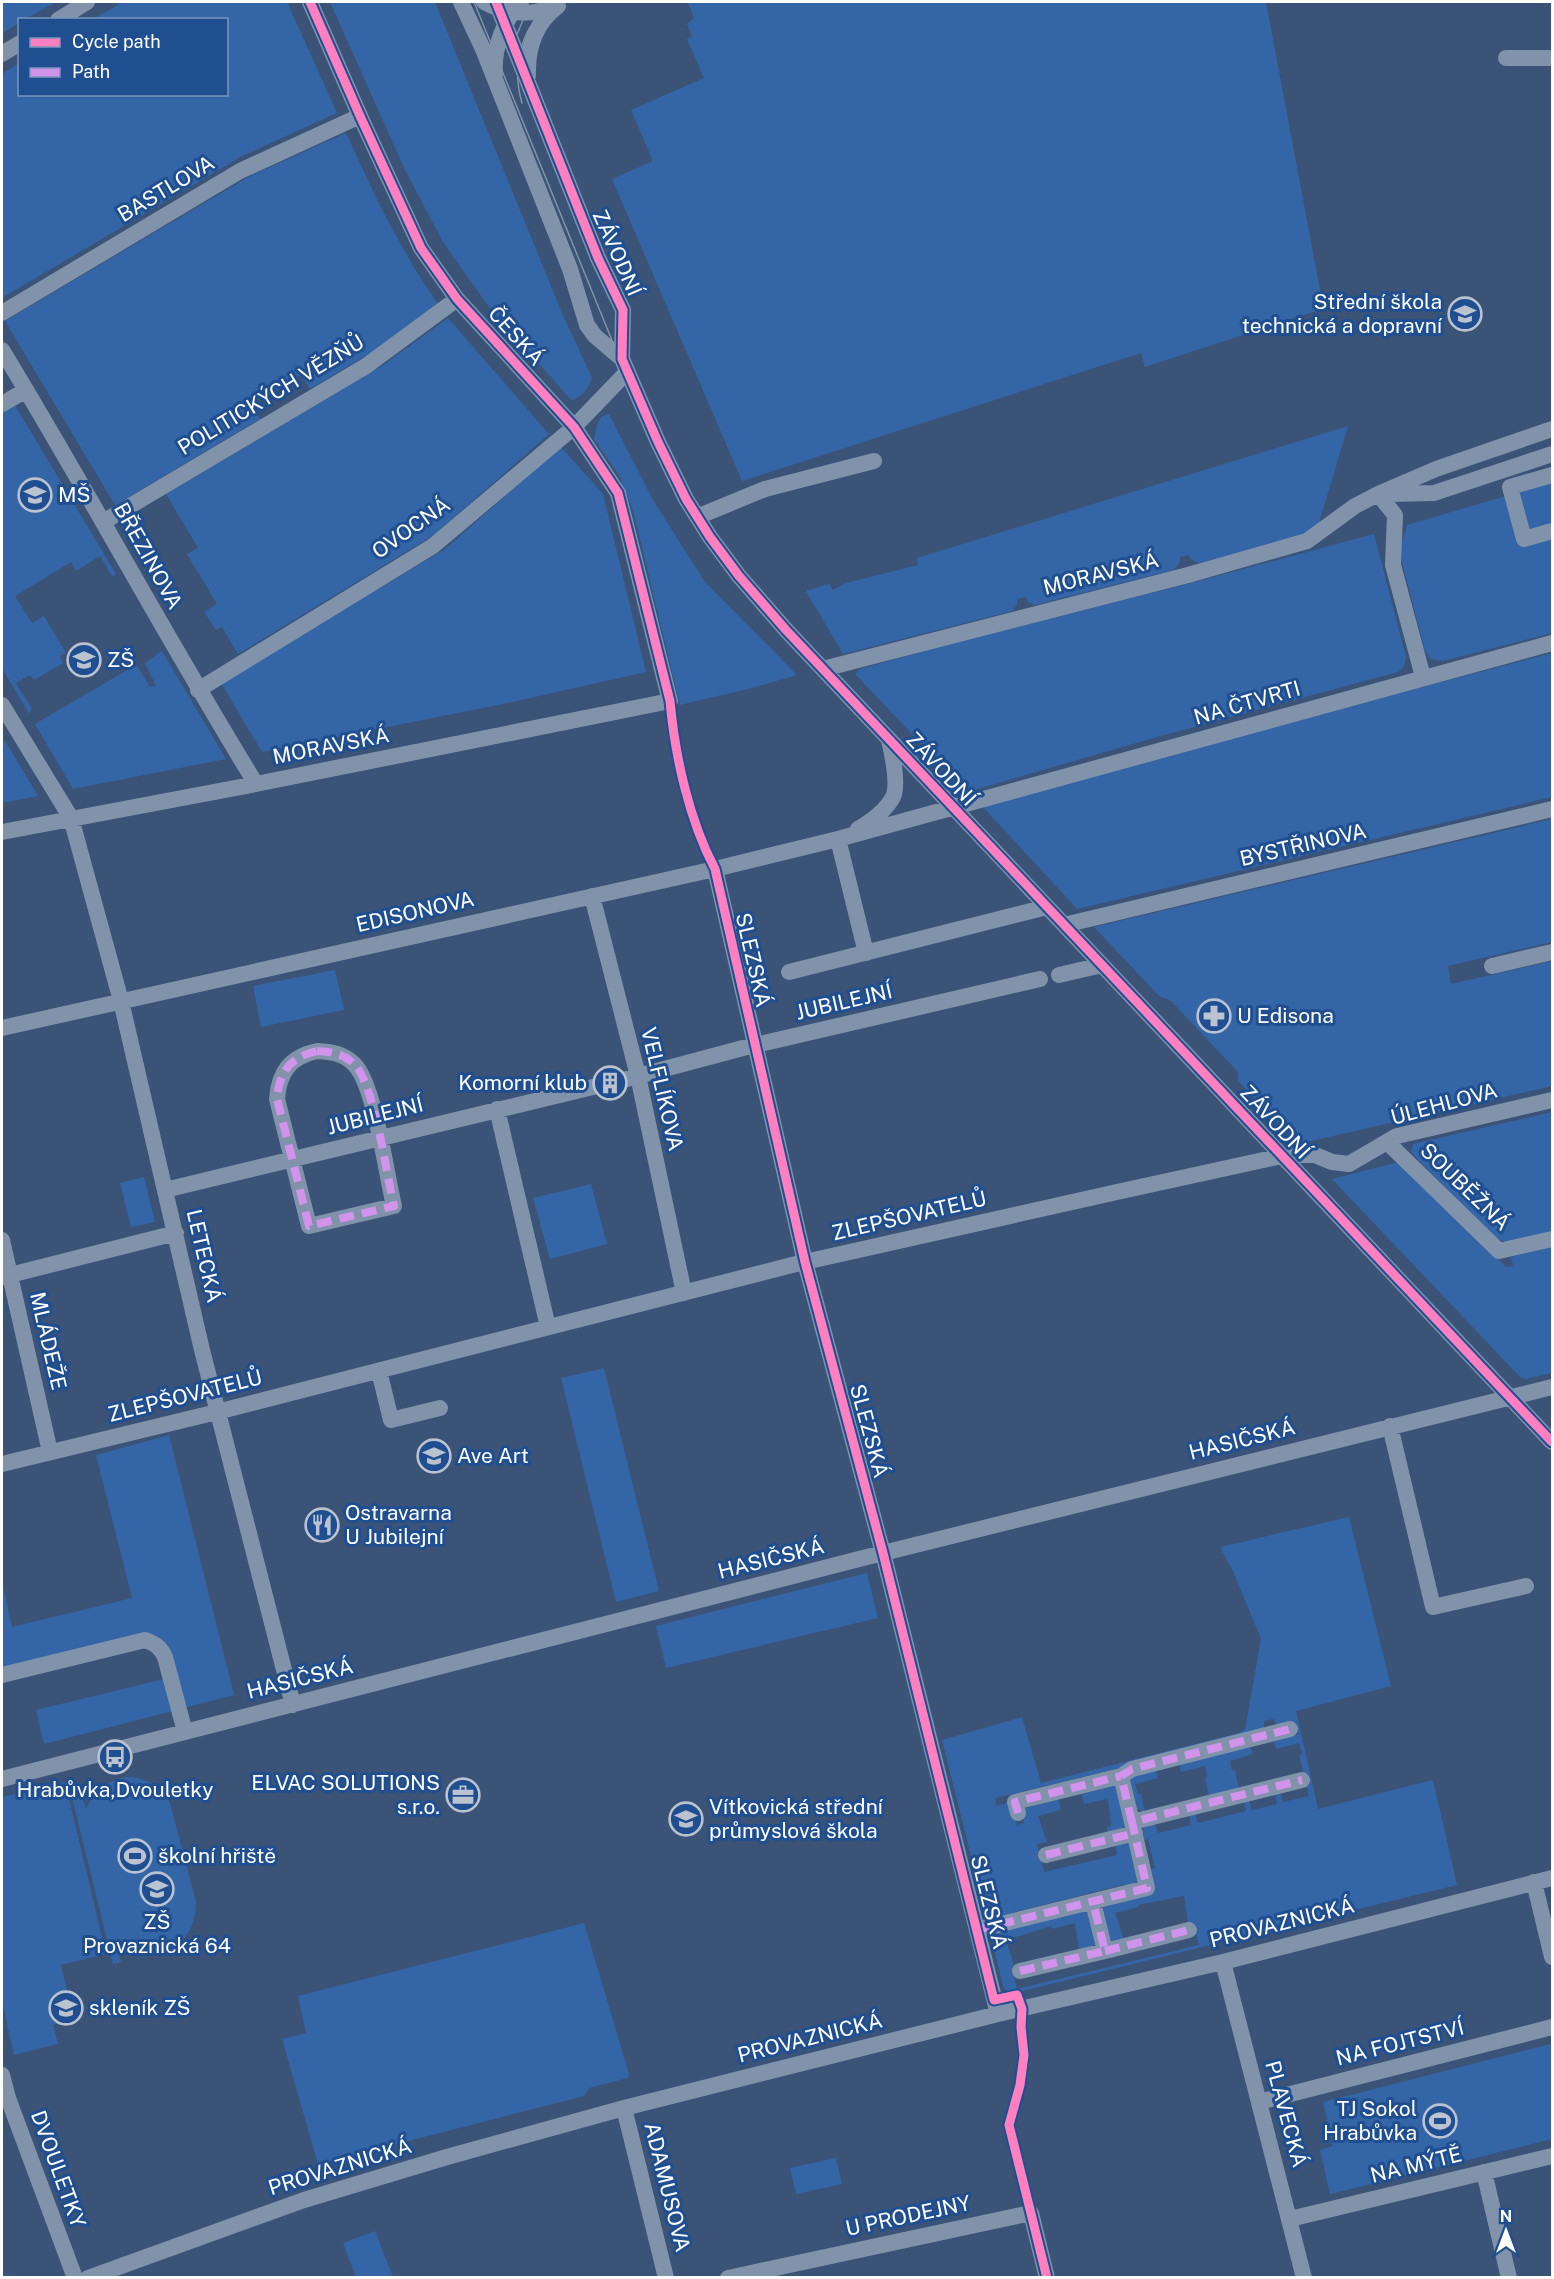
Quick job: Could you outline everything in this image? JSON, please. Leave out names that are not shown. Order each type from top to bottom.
[{"type":"street","points":[[61,18],[87,2]]},
{"type":"street","name":"ČESKÁ","points":[[310,2],[421,248],[457,299],[574,427],[618,492],[670,701]]},
{"type":"street","name":"ZÁVODNÍ","points":[[461,2],[570,269],[587,324],[595,336],[624,365],[667,461],[697,517],[746,585],[1047,908],[1552,1442]]},
{"type":"street","points":[[497,86],[494,59],[503,8],[537,12],[562,4]]},
{"type":"street","points":[[530,90],[528,69],[532,40],[543,20],[562,4]]},
{"type":"street","name":"ZÁVODNÍ","points":[[503,8],[530,90],[598,258],[623,310],[624,365]]},
{"type":"street","points":[[2,54],[18,44]]},
{"type":"street","points":[[1506,58],[1552,58]]},
{"type":"street","name":"BASTLOVA","points":[[2,313],[240,171],[360,116]]},
{"type":"street","name":"POLITICKÝCH VĚZŇŮ","points":[[103,522],[366,366],[457,299]]},
{"type":"street","name":"BŘEZINOVA","points":[[2,350],[198,690],[256,784]]},
{"type":"street","name":"OVOCNÁ","points":[[198,690],[433,546],[574,427],[624,365]]},
{"type":"street","points":[[2,404],[26,390]]},
{"type":"street","name":"MORAVSKÁ","points":[[823,669],[1188,575],[1307,541],[1355,506],[1378,494],[1436,469],[1552,429]]},
{"type":"street","points":[[1378,494],[1434,493],[1552,454]]},
{"type":"street","points":[[697,517],[765,489],[874,461]]},
{"type":"street","points":[[1552,475],[1510,488],[1524,539],[1552,531]]},
{"type":"street","points":[[1378,494],[1395,515],[1393,565],[1423,678]]},
{"type":"street","name":"NA ČTVRTI","points":[[954,808],[1552,643]]},
{"type":"street","name":"MORAVSKÁ","points":[[2,832],[670,701]]},
{"type":"street","name":"LETECKÁ","points":[[2,705],[71,818],[121,1001],[217,1412],[293,1705]]},
{"type":"street","name":"EDISONOVA","points":[[838,839],[871,822],[894,796],[894,770],[889,740]]},
{"type":"street","name":"EDISONOVA","points":[[2,1028],[715,869],[954,808]]},
{"type":"street","name":"BYSTŘINOVA","points":[[1064,925],[1552,809]]},
{"type":"street","points":[[838,839],[866,953]]},
{"type":"street","name":"SLEZSKÁ","points":[[715,869],[806,1262],[883,1553],[998,2014]]},
{"type":"street","name":"VELFLÍKOVA","points":[[592,896],[630,1078],[684,1293]]},
{"type":"street","points":[[789,972],[1047,908]]},
{"type":"street","points":[[1492,966],[1552,952]]},
{"type":"street","points":[[1059,975],[1102,965]]},
{"type":"street","name":"JUBILEJNÍ","points":[[630,1078],[1040,979]]},
{"type":"street","points":[[312,1052],[336,1052],[354,1064],[366,1082],[394,1206],[309,1226],[291,1159],[277,1099],[279,1082],[288,1066],[302,1055],[312,1052]]},
{"type":"street","name":"JUBILEJNÍ","points":[[165,1190],[597,1086]]},
{"type":"street","name":"ÚLEHLOVA","points":[[1282,1156],[1315,1155],[1332,1162],[1349,1164],[1397,1136],[1552,1100]]},
{"type":"street","points":[[497,1109],[548,1328]]},
{"type":"street","name":"SOUBĚŽNÁ","points":[[1387,1143],[1499,1251],[1552,1239]]},
{"type":"street","name":"ZLEPŠOVATELŮ","points":[[2,1464],[217,1412],[806,1262],[1282,1156]]},
{"type":"street","points":[[6,1276],[176,1233]]},
{"type":"street","name":"MLÁDEŽE","points":[[2,1240],[6,1276],[50,1452]]},
{"type":"street","points":[[379,1371],[391,1420],[440,1408]]},
{"type":"street","name":"HASIČSKÁ","points":[[2,1779],[883,1553],[1552,1387]]},
{"type":"street","points":[[1390,1426],[1433,1607],[1526,1586]]},
{"type":"street","points":[[2,1676],[145,1641],[154,1643],[165,1657],[185,1732]]},
{"type":"street","points":[[1018,1813],[1015,1802],[1121,1776],[1132,1770],[1290,1729]]},
{"type":"street","points":[[977,1930],[1147,1888],[1121,1776]]},
{"type":"street","points":[[1046,1855],[1302,1780]]},
{"type":"street","name":"PROVAZNICKÁ","points":[[88,2277],[304,2200],[447,2157],[624,2108],[998,2014],[1223,1962],[1552,1878]]},
{"type":"street","points":[[1534,1882],[1552,1957]]},
{"type":"street","points":[[1093,1902],[1105,1951]]},
{"type":"street","points":[[1020,1971],[1189,1930]]},
{"type":"street","name":"PLAVECKÁ","points":[[1223,1962],[1304,2277]]},
{"type":"street","name":"NA FOJTSTVÍ","points":[[1259,2102],[1552,2027]]},
{"type":"street","name":"DVOULETKY","points":[[2,2075],[8,2098],[75,2277]]},
{"type":"street","name":"ADAMUSOVA","points":[[624,2108],[666,2277]]},
{"type":"street","name":"NA MÝTĚ","points":[[1290,2219],[1552,2156]]},
{"type":"street","points":[[1484,2172],[1509,2277]]},
{"type":"street","name":"U PRODEJNY","points":[[728,2277],[1031,2213],[1047,2277]]},
{"type":"shaded area","points":[[2,2],[56,2],[27,18],[18,18],[18,24],[2,34]]},
{"type":"shaded area","points":[[123,2],[287,2],[337,113],[242,156],[2,298],[2,74],[18,64],[18,96],[228,96],[228,18],[95,18]]},
{"type":"shaded area","points":[[330,2],[435,2],[562,313],[592,378],[582,395],[571,400],[489,307],[443,242],[405,170]]},
{"type":"shaded area","points":[[1266,2],[1321,295],[1316,311],[1145,367],[1141,353],[742,481],[612,179],[653,161],[631,110],[704,78],[687,39],[692,37],[687,24],[694,18],[688,3]]},
{"type":"shaded area","points":[[346,133],[399,242],[438,304],[370,353],[310,389],[301,375],[251,404],[260,419],[115,505],[5,321],[250,176]]},
{"type":"shaded area","points":[[448,318],[549,434],[434,535],[238,654],[222,627],[216,630],[204,612],[217,604],[187,554],[198,548],[166,494],[383,365]]},
{"type":"shaded area","points":[[13,402],[116,574],[112,576],[100,556],[76,571],[71,562],[15,596],[32,623],[44,616],[66,653],[60,656],[63,663],[34,680],[30,675],[16,683],[32,709],[29,714],[2,668],[2,408]]},
{"type":"shaded area","points":[[609,414],[653,500],[705,582],[797,675],[680,705],[634,514],[620,477],[594,439],[599,420]]},
{"type":"shaded area","points":[[1348,426],[1316,533],[1199,563],[1188,555],[1180,557],[1179,564],[1173,570],[1035,605],[1029,603],[1025,597],[1017,599],[1017,605],[1012,611],[843,654],[806,591],[829,584],[833,590],[846,583],[918,565],[917,558]]},
{"type":"shaded area","points":[[561,447],[603,494],[646,672],[503,704],[262,752],[221,683],[445,549]]},
{"type":"shaded area","points":[[1552,482],[1552,527],[1532,530],[1528,528],[1517,496],[1521,492]]},
{"type":"shaded area","points":[[1506,496],[1519,544],[1552,535],[1552,633],[1443,661],[1431,659],[1425,651],[1402,562],[1401,546],[1407,525]]},
{"type":"shaded area","points":[[1374,534],[1406,657],[1404,667],[1398,672],[1150,739],[967,792],[855,674],[860,669],[960,641]]},
{"type":"shaded area","points":[[162,651],[226,759],[73,789],[35,724],[134,666],[138,667],[150,687],[156,686],[145,663]]},
{"type":"shaded area","points":[[1552,653],[1552,797],[1077,909],[983,807],[1187,749]]},
{"type":"shaded area","points":[[2,739],[7,744],[38,796],[2,803]]},
{"type":"shaded area","points":[[1552,819],[1552,942],[1448,966],[1451,984],[1552,961],[1552,1086],[1298,1144],[1238,1081],[1238,1072],[1171,1001],[1159,996],[1094,927]]},
{"type":"shaded area","points":[[335,970],[344,1010],[261,1027],[253,986]]},
{"type":"shaded area","points":[[1552,1112],[1552,1233],[1508,1243],[1493,1237],[1411,1152],[1413,1144]]},
{"type":"shaded area","points":[[1399,1162],[1506,1267],[1513,1266],[1511,1257],[1552,1245],[1552,1373],[1521,1378],[1332,1179]]},
{"type":"shaded area","points":[[144,1177],[155,1222],[131,1227],[120,1183]]},
{"type":"shaded area","points":[[591,1184],[607,1244],[550,1259],[533,1198]]},
{"type":"shaded area","points":[[604,1368],[659,1591],[616,1602],[561,1378]]},
{"type":"shaded area","points":[[169,1435],[234,1695],[183,1708],[166,1645],[2,1670],[2,1582],[12,1627],[132,1598],[96,1455]]},
{"type":"shaded area","points":[[1349,1517],[1391,1686],[1296,1711],[1318,1809],[1433,1780],[1457,1885],[1014,1993],[1007,1992],[1003,1986],[991,1937],[999,1932],[1083,1911],[1088,1912],[1095,1945],[1079,1950],[1075,1923],[1052,1929],[1051,1926],[1006,1940],[1015,1968],[1012,1969],[1017,1989],[1199,1945],[1194,1925],[1188,1923],[1184,1896],[1138,1905],[1138,1907],[1115,1913],[1124,1939],[1110,1941],[1103,1907],[1153,1883],[1151,1869],[1155,1868],[1148,1839],[1144,1840],[1143,1827],[1155,1823],[1158,1833],[1191,1825],[1189,1814],[1195,1813],[1198,1823],[1246,1811],[1244,1801],[1249,1800],[1252,1810],[1277,1804],[1275,1793],[1280,1792],[1283,1802],[1309,1796],[1299,1755],[1302,1754],[1299,1743],[1276,1749],[1273,1740],[1299,1734],[1296,1723],[1277,1725],[1273,1719],[1264,1721],[1264,1728],[1115,1769],[995,1798],[996,1806],[1007,1803],[1011,1806],[1017,1825],[1024,1823],[1023,1809],[1058,1799],[1061,1810],[1038,1816],[1047,1842],[1037,1844],[1044,1872],[1117,1855],[1115,1844],[1132,1843],[1138,1887],[1122,1885],[1014,1912],[1005,1919],[987,1920],[942,1740],[1022,1717],[1041,1783],[1239,1733],[1245,1729],[1261,1639],[1233,1571],[1220,1547]]},
{"type":"shaded area","points":[[867,1573],[878,1618],[666,1668],[656,1626]]},
{"type":"shaded area","points":[[164,1679],[173,1711],[44,1744],[36,1710]]},
{"type":"shaded area","points":[[1250,1746],[1253,1754],[1230,1761],[1232,1771],[1235,1770],[1239,1789],[1209,1796],[1205,1766],[1181,1772],[1179,1763]]},
{"type":"shaded area","points":[[1156,1769],[1158,1778],[1135,1784],[1138,1794],[1141,1794],[1145,1812],[1137,1809],[1130,1777]]},
{"type":"shaded area","name":"školní hřiště","points":[[125,1777],[146,1780],[161,1791],[170,1803],[196,1902],[189,1931],[171,1949],[159,1953],[146,1953],[132,1949],[119,1940],[116,1944],[121,1962],[113,1964],[70,1789],[79,1786],[86,1809],[101,1788]]},
{"type":"shaded area","points":[[65,1782],[106,1954],[61,1965],[68,1994],[58,1997],[64,2022],[53,2025],[58,2044],[14,2055],[2,2001],[2,1797]]},
{"type":"shaded area","points":[[1115,1786],[1126,1827],[1108,1833],[1107,1827],[1111,1826],[1108,1799],[1084,1804],[1082,1794]]},
{"type":"shaded area","points":[[584,1923],[629,2074],[628,2078],[589,2088],[584,2096],[318,2164],[282,2039],[306,2033],[298,1996]]},
{"type":"shaded area","name":"TJ Sokol Hrabůvka","points":[[1551,2044],[1552,2139],[1330,2194],[1320,2150],[1333,2146],[1323,2102]]},
{"type":"shaded area","points":[[836,2158],[842,2184],[796,2194],[790,2168]]},
{"type":"shaded area","points":[[375,2231],[393,2277],[356,2277],[343,2243]]},
{"type":"tunnel","points":[[597,1086],[623,1080]]},
{"type":"tram line","points":[[474,2],[649,431],[676,486],[723,560],[781,630],[1552,1447]]},
{"type":"tram line","points":[[515,39],[523,20],[539,2]]},
{"type":"tram line","points":[[522,103],[518,75],[521,47],[533,23],[553,2]]},
{"type":"marked path","points":[[317,1051],[346,1058],[355,1065],[362,1076],[379,1131],[394,1206],[309,1226],[277,1099],[280,1081],[288,1067],[300,1057],[317,1051]]},
{"type":"marked path","points":[[1132,1822],[1121,1776],[1132,1769],[1290,1729]]},
{"type":"marked path","points":[[1018,1813],[1015,1802],[1121,1776]]},
{"type":"marked path","points":[[977,1930],[1147,1888],[1132,1822],[1302,1780]]},
{"type":"marked path","points":[[1046,1855],[1135,1833]]},
{"type":"marked path","points":[[1020,1971],[1105,1951],[1093,1902]]},
{"type":"marked path","points":[[1105,1951],[1189,1930]]},
{"type":"cycle path","points":[[310,2],[421,248],[457,299],[574,427],[618,493],[670,701],[675,744],[685,787],[698,830],[715,869],[805,1262],[883,1553],[994,2000],[1017,1995],[1022,2009],[1024,2055],[1020,2085],[1009,2125],[1047,2278]]},
{"type":"cycle path","points":[[496,2],[598,258],[623,310],[622,359],[686,499],[710,537],[739,576],[786,630],[1552,1442]]},
{"type":"place","name":"Střední škola technická a dopravní","points":[[1465,314]]},
{"type":"place","name":"MŠ","points":[[35,495]]},
{"type":"place","name":"ZŠ","points":[[84,660]]},
{"type":"place","name":"U Edisona","points":[[1214,1016]]},
{"type":"place","name":"Komorní klub","points":[[610,1083]]},
{"type":"place","name":"Ave Art","points":[[434,1456]]},
{"type":"place","name":"Ostravarna U Jubilejní","points":[[322,1525]]},
{"type":"place","name":"Hrabůvka,Dvouletky","points":[[115,1757]]},
{"type":"place","name":"ELVAC SOLUTIONS s.r.o.","points":[[463,1795]]},
{"type":"place","name":"Vítkovická střední průmyslová škola","points":[[686,1819]]},
{"type":"place","name":"školní hřiště","points":[[135,1856]]},
{"type":"place","name":"ZŠ Provaznická 64","points":[[157,1889]]},
{"type":"place","name":"skleník ZŠ","points":[[66,2008]]},
{"type":"place","name":"TJ Sokol Hrabůvka","points":[[1440,2121]]}]
